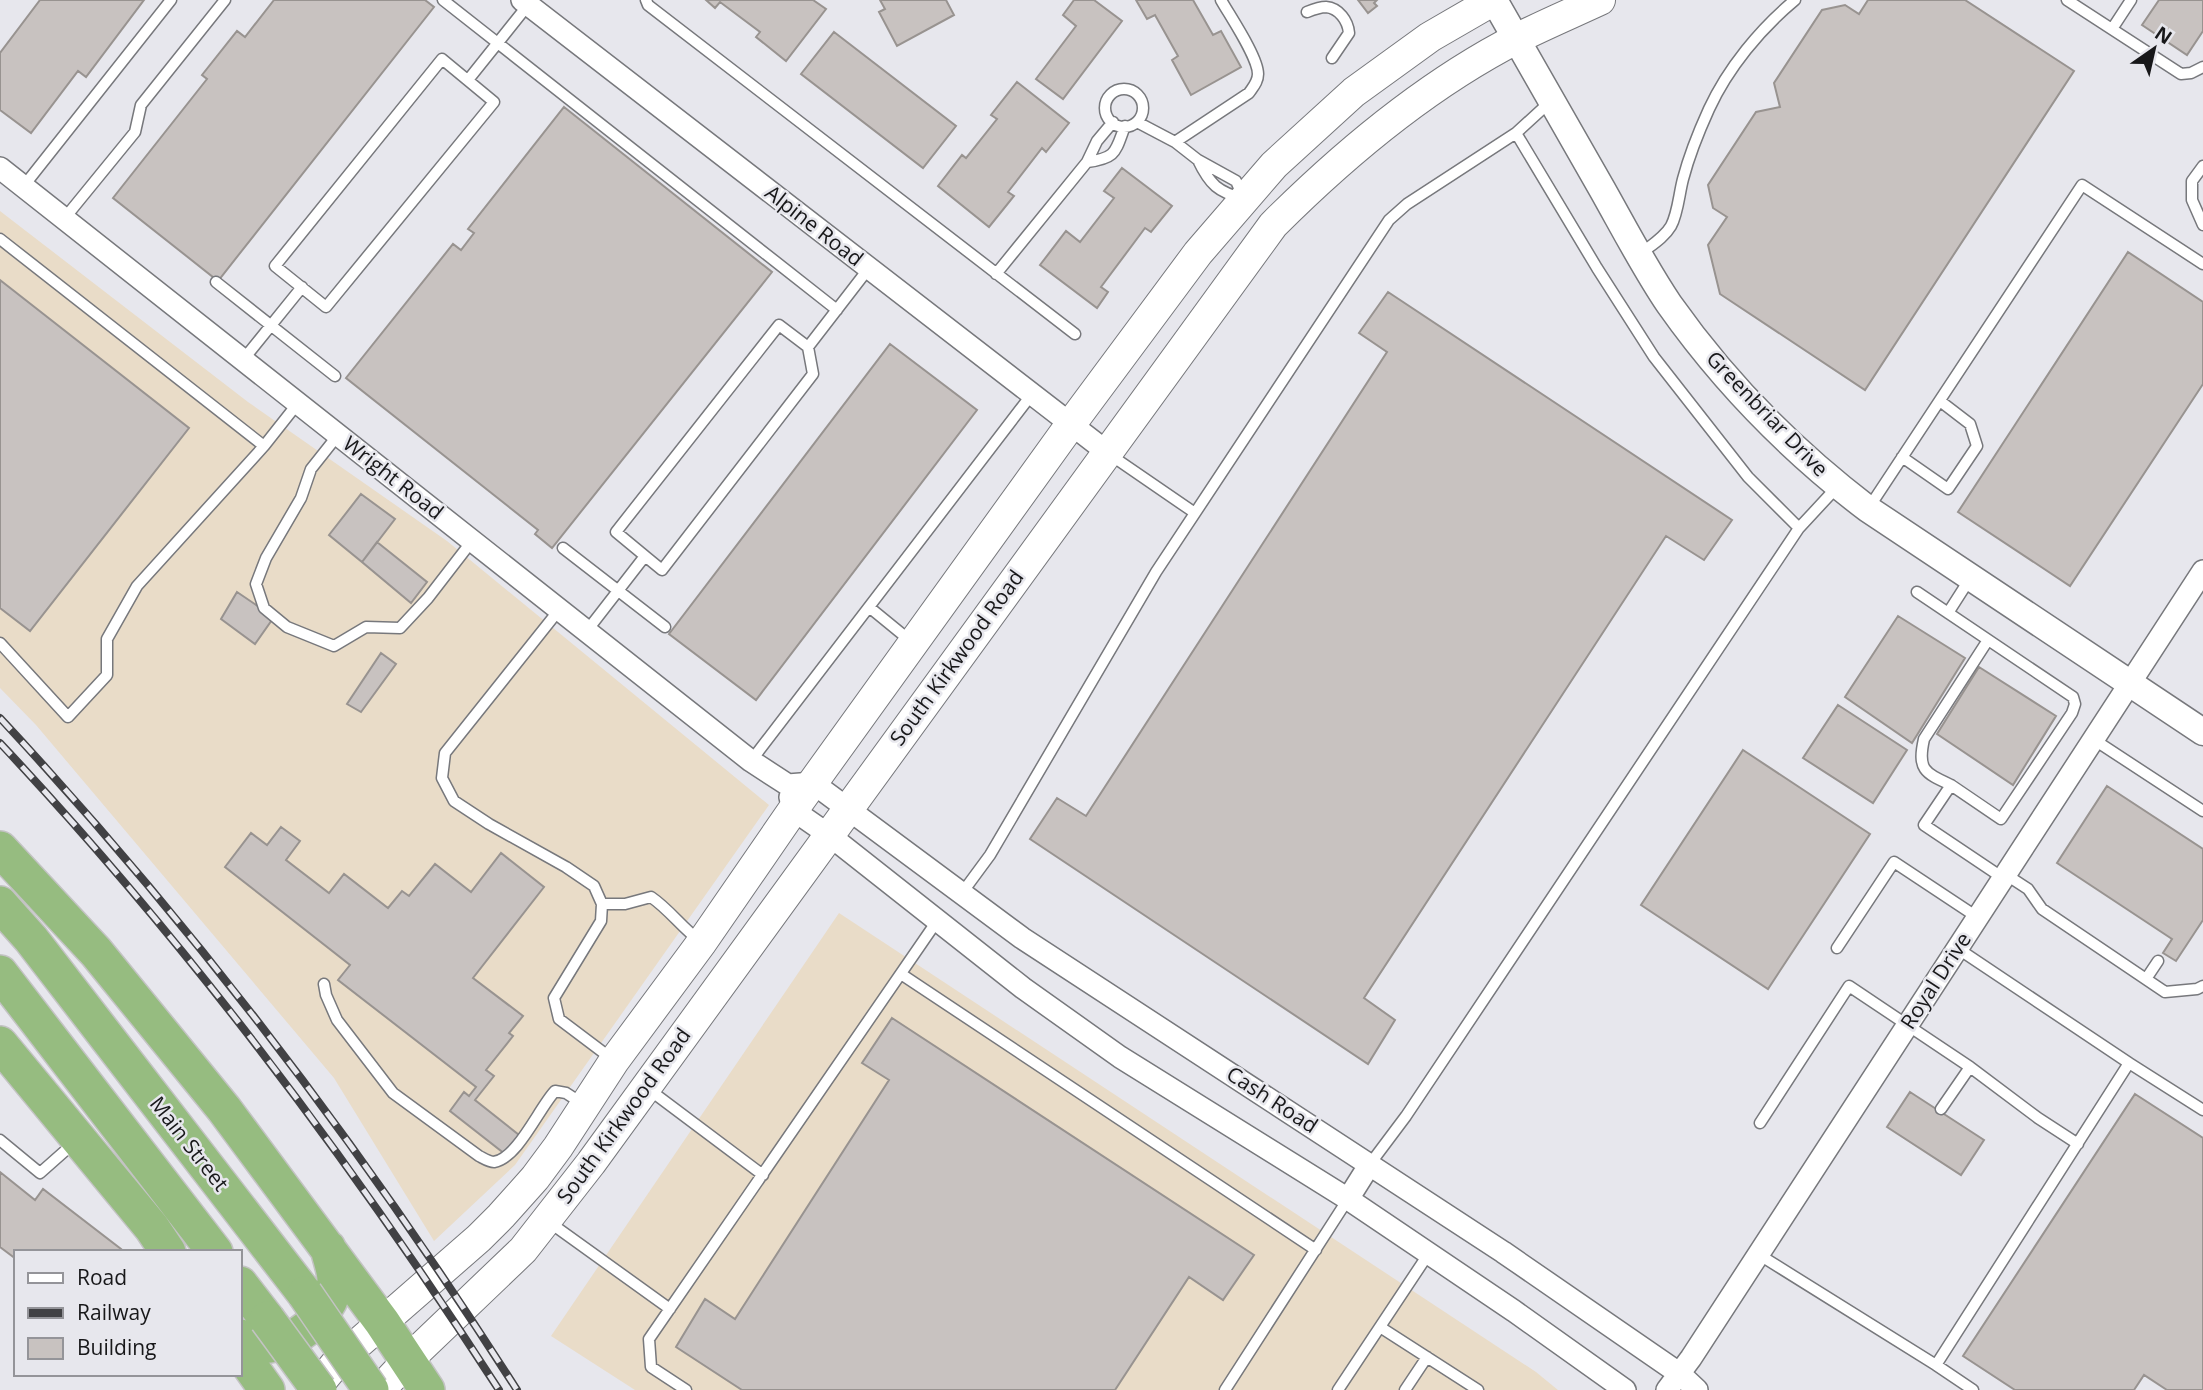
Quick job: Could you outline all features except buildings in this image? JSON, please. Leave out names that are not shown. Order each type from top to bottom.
[{"type":"highway","points":[[0,849],[96,952],[224,1109],[382,1322],[427,1390]]},
{"type":"highway","name":"Main Street","points":[[0,904],[31,939],[305,1294],[371,1390]]},
{"type":"highway","points":[[0,973],[213,1250]]},
{"type":"highway","points":[[0,1044],[161,1247]]},
{"type":"highway","points":[[253,1328],[244,1340],[266,1346],[294,1338],[313,1323],[330,1297],[335,1280],[328,1248]]},
{"type":"highway","points":[[242,1291],[253,1328],[317,1390]]},
{"type":"highway","points":[[242,1355],[267,1390]]},
{"type":"main road","name":"South Kirkwood Road","points":[[317,1390],[338,1361],[456,1258],[501,1216],[535,1178],[565,1137],[614,1060],[702,942],[798,793],[914,643],[1198,253],[1274,165],[1354,92],[1430,37],[1494,0]]},
{"type":"main road","name":"South Kirkwood Road","points":[[380,1390],[523,1250],[595,1158],[1273,225],[1310,187],[1363,141],[1468,66],[1516,39],[1600,0]]},
{"type":"main road","points":[[1244,199],[1273,225]]},
{"type":"main road","points":[[614,1060],[647,1088]]},
{"type":"main road","points":[[585,1105],[617,1128]]},
{"type":"main road","points":[[565,1137],[595,1158]]},
{"type":"street","name":"Greenbriar Drive","points":[[1494,0],[1669,303],[1701,346],[1788,441],[1868,509],[2203,732]]},
{"type":"street","name":"Alpine Road","points":[[528,2],[1107,452]]},
{"type":"street","name":"Wright Road","points":[[0,169],[751,761],[798,793],[848,808]]},
{"type":"street","name":"Royal Drive","points":[[1674,1382],[2203,571]]},
{"type":"street","name":"Cash Road","points":[[798,793],[829,835],[1023,988],[1120,1056],[1429,1253],[1625,1390]]},
{"type":"street","name":"Cash Road","points":[[848,808],[1022,937],[1540,1277],[1674,1382],[1697,1390]]},
{"type":"street","points":[[1348,1199],[1370,1164]]},
{"type":"lane","points":[[23,187],[171,0]]},
{"type":"lane","points":[[64,219],[135,132],[141,104],[225,0]]},
{"type":"lane","points":[[443,0],[837,310]]},
{"type":"lane","points":[[646,0],[648,5],[1074,334]]},
{"type":"lane","points":[[1175,142],[1249,93],[1255,85],[1257,63],[1221,0]]},
{"type":"lane","points":[[1639,255],[1671,226],[1684,177],[1709,107],[1728,75],[1779,13],[1795,0]]},
{"type":"lane","points":[[2067,0],[2181,74],[2191,73],[2203,66]]},
{"type":"lane","points":[[2112,30],[2131,0]]},
{"type":"lane","points":[[468,80],[528,2]]},
{"type":"lane","points":[[1307,12],[1326,7],[1343,16],[1349,33],[1332,58]]},
{"type":"lane","points":[[442,60],[468,80],[494,102],[326,307],[275,266],[442,60]]},
{"type":"lane","points":[[1123,89],[1135,92],[1142,101],[1142,112],[1137,122],[1125,126],[1113,122],[1106,112],[1111,94],[1123,89]]},
{"type":"lane","points":[[962,893],[990,855],[1156,572],[1389,220],[1407,204],[1516,133],[1551,101]]},
{"type":"lane","points":[[996,274],[1087,162],[1097,141],[1113,122]]},
{"type":"lane","points":[[1137,122],[1175,142],[1198,160],[1236,181],[1244,199]]},
{"type":"lane","points":[[1087,162],[1104,160],[1116,151],[1125,126]]},
{"type":"lane","points":[[1516,133],[1654,357],[1748,477],[1799,528]]},
{"type":"lane","points":[[1198,160],[1206,176],[1223,193],[1244,199]]},
{"type":"lane","points":[[2203,166],[2192,181],[2192,200],[2203,225]]},
{"type":"lane","points":[[1868,509],[2082,185],[2203,264]]},
{"type":"lane","points":[[0,239],[264,446]]},
{"type":"lane","points":[[808,347],[869,268]]},
{"type":"lane","points":[[216,282],[335,376]]},
{"type":"lane","points":[[243,360],[302,287]]},
{"type":"lane","points":[[779,325],[808,347],[813,373],[662,569],[616,532],[779,325]]},
{"type":"lane","points":[[751,761],[1032,394]]},
{"type":"lane","points":[[1902,457],[1948,489],[1977,446],[1970,424],[1940,401]]},
{"type":"lane","points":[[0,643],[68,717],[107,675],[107,639],[137,586],[264,446],[298,403]]},
{"type":"lane","points":[[338,435],[311,469],[301,498],[266,558],[256,584],[264,608],[287,627],[334,646],[366,627],[400,628],[428,598],[472,541]]},
{"type":"lane","points":[[1107,452],[1195,513]]},
{"type":"lane","points":[[1370,1164],[1406,1116],[1799,528],[1838,486]]},
{"type":"lane","points":[[563,548],[665,628]]},
{"type":"lane","points":[[586,632],[645,556]]},
{"type":"lane","points":[[1948,613],[1970,577]]},
{"type":"lane","points":[[1917,592],[2073,697],[2075,704],[2072,713],[2001,819],[1951,785],[1929,775],[1923,769],[1920,754],[1924,739],[1988,640]]},
{"type":"lane","points":[[869,607],[914,643]]},
{"type":"lane","points":[[559,610],[445,753],[442,778],[454,801],[594,886],[602,904],[601,922],[554,998],[559,1019],[614,1060]]},
{"type":"lane","points":[[2093,739],[2203,811]]},
{"type":"lane","points":[[1951,785],[1924,825],[2028,889],[2042,909],[2165,992],[2203,986]]},
{"type":"lane","points":[[1837,948],[1894,862],[1977,917]]},
{"type":"lane","points":[[602,904],[625,904],[651,897],[667,908],[687,931],[702,942]]},
{"type":"lane","points":[[686,1390],[651,1367],[649,1339],[937,921]]},
{"type":"lane","points":[[1957,948],[2203,1110]]},
{"type":"lane","points":[[2146,979],[2158,961]]},
{"type":"lane","points":[[901,974],[1315,1250]]},
{"type":"lane","points":[[324,984],[337,1020],[393,1093],[479,1156],[495,1162],[514,1149],[555,1091],[566,1093],[585,1105]]},
{"type":"lane","points":[[1760,1123],[1849,986],[1908,1024],[2078,1144]]},
{"type":"lane","points":[[1936,1365],[2129,1063]]},
{"type":"lane","points":[[1941,1110],[1970,1067]]},
{"type":"lane","points":[[647,1088],[762,1175]]},
{"type":"lane","points":[[0,1140],[40,1173],[78,1139]]},
{"type":"lane","points":[[1225,1390],[1348,1199]]},
{"type":"lane","points":[[546,1221],[670,1309]]},
{"type":"lane","points":[[1338,1390],[1429,1253]]},
{"type":"lane","points":[[1758,1254],[1973,1390]]},
{"type":"lane","points":[[1380,1327],[1478,1390]]},
{"type":"lane","points":[[1405,1390],[1427,1357]]},
{"type":"shaded area","points":[[0,211],[248,402],[447,541],[769,805],[515,1165],[434,1241],[334,1078],[36,725],[0,688]]},
{"type":"shaded area","points":[[839,913],[1536,1372],[1558,1390],[635,1390],[551,1336]]},
{"type":"railway","points":[[0,718],[141,877],[274,1042],[399,1214],[517,1390]]},
{"type":"railway","points":[[0,743],[136,896],[264,1055],[385,1220],[499,1390]]}]
